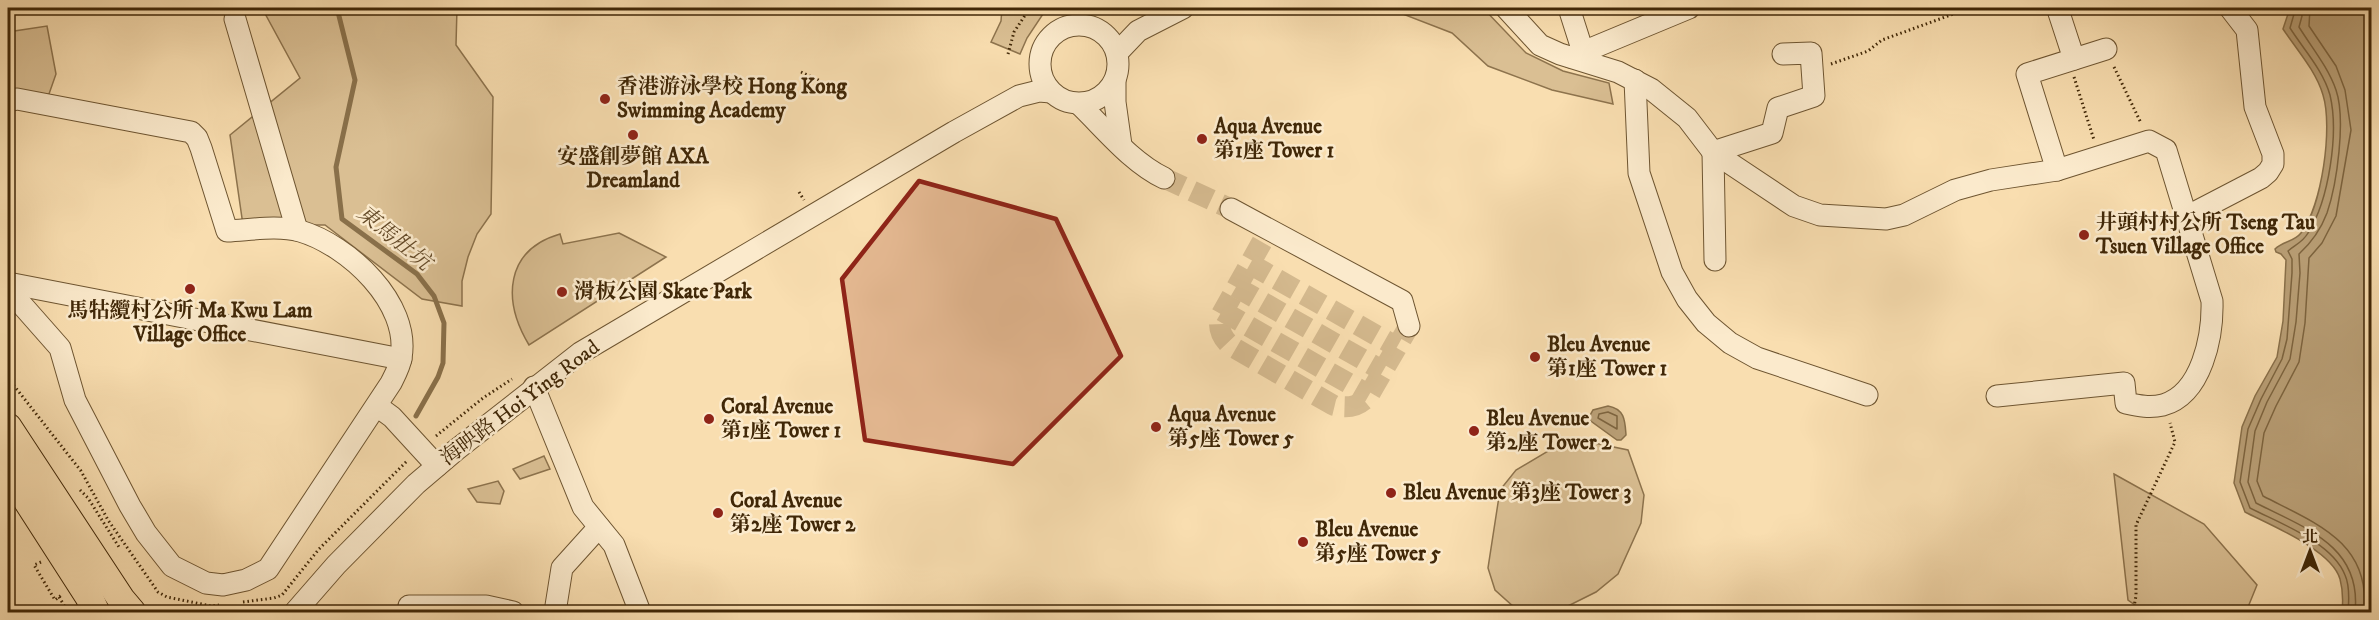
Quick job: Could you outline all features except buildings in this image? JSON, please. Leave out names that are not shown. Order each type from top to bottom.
[{"type":"main road","points":[[8,427],[114,590],[132,612]]},
{"type":"main road","points":[[8,471],[96,612]]},
{"type":"street","name":"海映路 Hoi Ying Road","points":[[1117,53],[1138,31],[1183,8]]},
{"type":"street","points":[[1506,8],[1540,45],[1550,51],[1577,54],[1651,89],[1687,118],[1713,152],[1794,206],[1820,214],[1886,219],[1904,214],[1955,190],[1991,180],[2057,170],[2149,141],[2166,150],[2212,301],[2211,335],[2207,351],[2192,382],[2182,395],[2164,405],[2145,407],[2126,403],[2124,384],[1996,396]]},
{"type":"street","points":[[1569,8],[1577,54]]},
{"type":"street","points":[[1577,54],[1689,8]]},
{"type":"street","points":[[2186,217],[2261,178],[2273,164],[2273,154],[2255,107],[2247,30],[2230,8]]},
{"type":"street","points":[[2058,10],[2072,60]]},
{"type":"street","name":"海映路 Hoi Ying Road","points":[[1019,96],[1040,66],[1044,46],[1051,36],[1081,18],[1138,31]]},
{"type":"street","points":[[1081,18],[1111,41],[1117,53],[1115,102],[1121,145]]},
{"type":"street","points":[[235,19],[297,230]]},
{"type":"street","points":[[2057,170],[2027,74],[2106,50]]},
{"type":"street","points":[[1713,152],[1772,133],[1778,108],[1814,96],[1811,53],[1783,54]]},
{"type":"street","points":[[1040,66],[1044,82],[1051,92],[1061,99],[1078,104],[1132,158],[1164,178]]},
{"type":"street","points":[[1078,104],[1101,97],[1115,80]]},
{"type":"street","points":[[1635,80],[1639,173],[1672,272],[1687,299],[1706,323],[1730,343],[1757,358],[1867,395]]},
{"type":"street","name":"海映路 Hoi Ying Road","points":[[296,610],[374,525],[437,466],[534,387],[590,347],[944,137],[1019,96],[1039,91],[1051,92]]},
{"type":"street","points":[[8,101],[17,99],[191,132],[197,138],[201,148],[227,231],[297,230],[317,237],[336,248],[365,271],[391,303],[401,340],[401,359],[384,411],[268,569],[246,580],[223,585],[206,583],[172,566],[146,533],[75,400],[60,348],[8,289]]},
{"type":"street","points":[[1713,152],[1715,260]]},
{"type":"street","points":[[1231,209],[1266,236],[1402,301],[1409,326]]},
{"type":"street","points":[[8,283],[401,359]]},
{"type":"street","points":[[534,387],[583,507],[615,545],[640,612]]},
{"type":"street","points":[[384,411],[437,466]]},
{"type":"street","points":[[555,612],[562,568],[599,527]]},
{"type":"street","points":[[409,606],[486,606],[513,612]]},
{"type":"path","points":[[1008,54],[1014,32],[1030,8]]},
{"type":"path","points":[[1812,70],[1868,51],[1882,40],[1970,8]]},
{"type":"path","points":[[2106,50],[2149,141]]},
{"type":"path","points":[[2072,60],[2099,157]]},
{"type":"path","points":[[801,72],[842,91]]},
{"type":"path","points":[[799,192],[804,200]]},
{"type":"path","points":[[2133,612],[2136,596],[2136,525],[2175,442],[2164,405]]},
{"type":"path","points":[[80,490],[88,498],[119,547]]},
{"type":"path","points":[[46,570],[40,561],[34,565],[55,600],[68,591]]},
{"type":"path","points":[[59,597],[67,610]]},
{"type":"path","points":[[206,612],[209,600]]},
{"type":"highlighted area","points":[[919,181],[1056,219],[1121,356],[1013,464],[865,440],[842,279]]},
{"type":"shaded area","points":[[262,8],[457,8],[456,45],[493,97],[491,214],[477,234],[468,257],[462,281],[462,306],[422,299],[325,225],[243,225],[230,135],[300,78]]},
{"type":"shaded area","points":[[1002,8],[1047,8],[1027,38],[1020,54],[991,42],[1001,21]]},
{"type":"shaded area","points":[[1397,8],[1483,8],[1526,53],[1563,71],[1609,83],[1613,104],[1552,90],[1488,66],[1452,33],[1400,13]]},
{"type":"shaded area","points":[[47,26],[56,74],[49,94],[8,112],[8,32]]},
{"type":"shaded area","name":"滑板公園 Skate Park","points":[[619,233],[666,257],[529,345],[520,328],[512,294],[519,264],[528,252],[542,242],[560,234],[563,244]]},
{"type":"shaded area","points":[[1570,438],[1628,450],[1644,495],[1641,523],[1618,574],[1596,592],[1556,612],[1525,612],[1514,607],[1495,590],[1488,568],[1500,490],[1516,470]]},
{"type":"shaded area","points":[[544,456],[550,469],[520,479],[513,469]]},
{"type":"shaded area","points":[[2114,474],[2204,524],[2257,585],[2246,612],[2145,612],[2128,600]]},
{"type":"shaded area","points":[[498,481],[504,491],[500,504],[477,502],[468,489]]},
{"type":"water","points":[[2283,8],[2371,8],[2371,612],[2342,612],[2342,587],[2335,568],[2313,548],[2245,512],[2234,483],[2242,427],[2255,396],[2277,357],[2283,321],[2286,260],[2275,249],[2301,233],[2315,205],[2324,166],[2327,126],[2323,95],[2311,69],[2283,29],[2288,14]]},
{"type":"water","points":[[1608,406],[1618,410],[1623,416],[1626,435],[1621,440],[1617,440],[1588,419],[1593,410]]},
{"type":"waterway","name":"東馬肚坑","points":[[337,8],[355,80],[336,167],[342,219],[417,274],[434,296],[444,323],[443,363],[438,377],[416,416]]},
{"type":"tunnel","points":[[1164,178],[1231,209]]},
{"type":"tunnel","points":[[1262,242],[1220,317],[1221,333],[1231,346],[1333,405],[1353,406],[1369,395],[1409,326]]},
{"type":"tunnel","points":[[1250,264],[1397,347]]},
{"type":"tunnel","points":[[1236,287],[1383,371]]},
{"type":"tunnel","points":[[1222,311],[1369,395]]},
{"type":"place","name":"香港游泳學校 Hong Kong Swimming Academy","points":[[605,99]]},
{"type":"place","name":"安盛創夢館 AXA Dreamland","points":[[633,135]]},
{"type":"place","name":"Aqua Avenue 第1座 Tower 1","points":[[1202,139]]},
{"type":"place","name":"井頭村村公所 Tseng Tau Tsuen Village Office","points":[[2084,235]]},
{"type":"place","name":"馬牯纜村公所 Ma Kwu Lam Village Office","points":[[190,289]]},
{"type":"place","name":"滑板公園 Skate Park","points":[[562,292]]},
{"type":"place","name":"Bleu Avenue 第1座 Tower 1","points":[[1535,357]]},
{"type":"place","name":"Coral Avenue 第1座 Tower 1","points":[[709,419]]},
{"type":"place","name":"Aqua Avenue 第5座 Tower 5","points":[[1156,427]]},
{"type":"place","name":"Bleu Avenue 第2座 Tower 2","points":[[1474,431]]},
{"type":"place","name":"Bleu Avenue 第3座 Tower 3","points":[[1391,493]]},
{"type":"place","name":"Coral Avenue 第2座 Tower 2","points":[[718,513]]},
{"type":"place","name":"Bleu Avenue 第5座 Tower 5","points":[[1303,542]]}]
